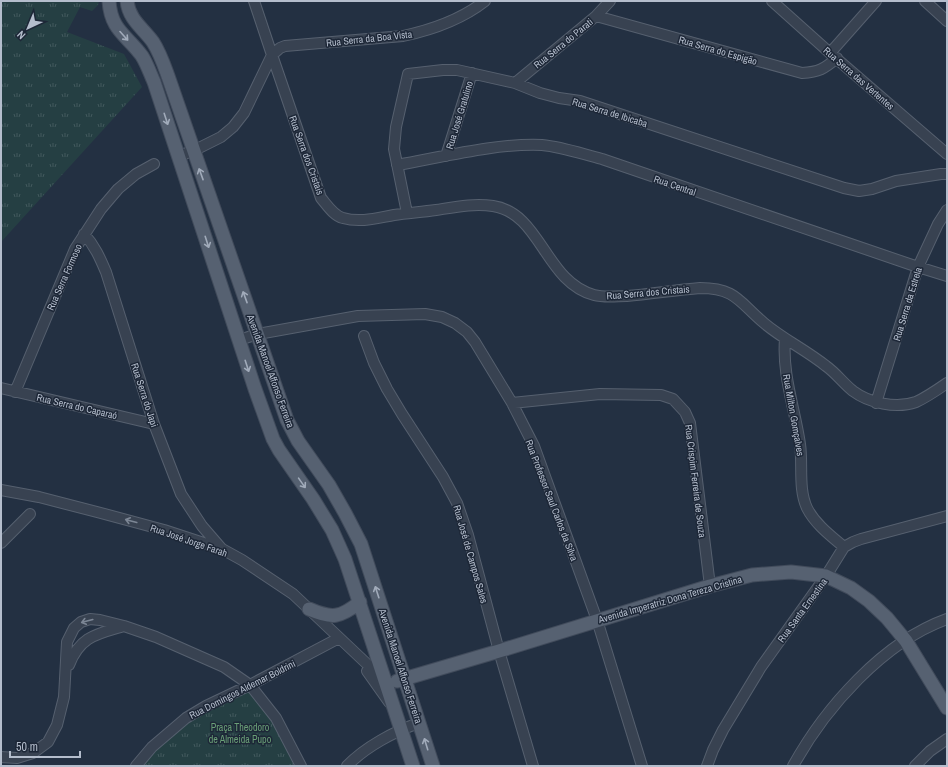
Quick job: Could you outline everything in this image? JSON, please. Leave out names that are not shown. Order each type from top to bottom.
[{"type":"main road","name":"Avenida Manoel Affonso Ferreira","points":[[109,1],[111,16],[116,26],[142,56],[154,82],[273,439],[332,530],[345,559],[387,683],[413,766]]},
{"type":"main road","name":"Avenida Manoel Affonso Ferreira","points":[[127,1],[130,14],[134,21],[156,47],[169,79],[287,420],[298,441],[332,490],[361,544],[433,766]]},
{"type":"main road","name":"Avenida Imperatriz Dona Tereza Cristina","points":[[387,683],[499,651],[710,586],[752,575],[791,572],[826,576],[852,588],[870,602],[887,618],[906,641],[947,708]]},
{"type":"main road","points":[[309,609],[323,615],[336,616],[344,614],[360,602]]},
{"type":"street","name":"Rua Serra dos Cristais","points":[[254,1],[322,198],[331,210],[342,218],[363,221],[407,213],[469,205],[493,206],[519,218],[529,228],[554,265],[566,278],[586,292],[595,296],[611,297],[700,288],[725,291],[740,300],[764,323],[826,365],[851,390],[862,398],[876,403],[899,405],[915,402],[928,396],[947,383]]},
{"type":"street","name":"Rua Serra da Boa Vista","points":[[272,55],[280,48],[285,46],[384,38],[420,32],[446,23],[486,1]]},
{"type":"street","name":"Rua Serra do Parati","points":[[515,83],[596,16],[610,1]]},
{"type":"street","name":"Rua Serra das Vertentes","points":[[772,1],[947,154]]},
{"type":"street","name":"Rua Serra do Espigão","points":[[596,16],[802,73],[815,72],[826,66],[876,1]]},
{"type":"street","points":[[925,1],[947,21]]},
{"type":"street","points":[[178,156],[193,151],[221,137],[233,127],[244,113],[272,55]]},
{"type":"street","name":"Rua Serra de Ibicaba","points":[[407,213],[394,149],[396,127],[408,74],[443,70],[457,70],[472,73],[515,83],[540,93],[559,98],[580,101],[844,188],[859,191],[872,189],[896,181],[947,174]]},
{"type":"street","name":"Rua José Gratulino","points":[[446,156],[472,73]]},
{"type":"street","name":"Rua Central","points":[[397,165],[504,146],[543,145],[561,148],[602,159],[947,276]]},
{"type":"street","name":"Rua Serra Formoso","points":[[15,392],[68,264],[84,234],[118,189],[136,174],[154,164]]},
{"type":"street","name":"Rua Serra da Estrela","points":[[876,403],[918,267],[938,224],[947,210]]},
{"type":"street","name":"Rua Serra do Japi","points":[[84,234],[93,243],[106,272],[154,424],[181,494],[202,526],[222,549]]},
{"type":"street","name":"Rua Professor Saul Carlos da Silva","points":[[239,340],[258,334],[358,316],[424,314],[442,317],[456,323],[467,332],[476,342],[512,403],[534,446],[596,620],[642,766]]},
{"type":"street","name":"Rua José de Campos Sales","points":[[364,336],[374,363],[387,388],[443,477],[457,503],[468,535],[499,651],[533,766]]},
{"type":"street","name":"Rua Milton Gomçalves","points":[[785,338],[784,362],[800,443],[802,459],[802,491],[806,506],[822,528],[844,547]]},
{"type":"street","name":"Rua Serra do Caparaó","points":[[1,388],[154,424]]},
{"type":"street","name":"Rua Crispim Ferreira de Souza","points":[[512,403],[600,394],[661,395],[673,399],[685,412],[690,423],[710,586]]},
{"type":"street","name":"Rua José Jorge Farah","points":[[1,490],[39,497],[97,512],[164,530],[222,549],[266,575],[293,594],[387,683]]},
{"type":"street","points":[[1,543],[30,514]]},
{"type":"street","points":[[844,547],[861,539],[947,516]]},
{"type":"street","name":"Rua Santa Ernestina","points":[[707,766],[713,750],[737,706],[761,667],[826,576],[844,547]]},
{"type":"street","points":[[1,757],[17,758],[33,753],[48,742],[57,725],[64,697],[67,642],[74,628],[81,622],[90,619],[124,626],[156,637],[224,667],[250,685],[276,718],[301,766]]},
{"type":"street","points":[[793,766],[822,721],[845,693],[869,668],[885,654],[922,630],[947,619]]},
{"type":"street","points":[[66,671],[72,654],[81,644],[95,634],[124,626]]},
{"type":"street","name":"Rua Domingos Aldemar Boldrini","points":[[136,766],[152,747],[186,718],[206,706],[250,685],[339,638]]},
{"type":"street","name":"Rua José Jorge Farah","points":[[349,647],[396,713]]},
{"type":"street","points":[[347,766],[365,751],[402,729],[419,723]]},
{"type":"street","points":[[915,766],[930,751],[947,739]]},
{"type":"green space","points":[[1,1],[99,1],[98,5],[92,11],[80,7],[67,32],[124,54],[142,87],[1,242]]},
{"type":"green space","name":"Praça Theodoro de Almeida Pupo","points":[[250,691],[275,727],[294,766],[140,766],[154,751],[192,720]]}]
